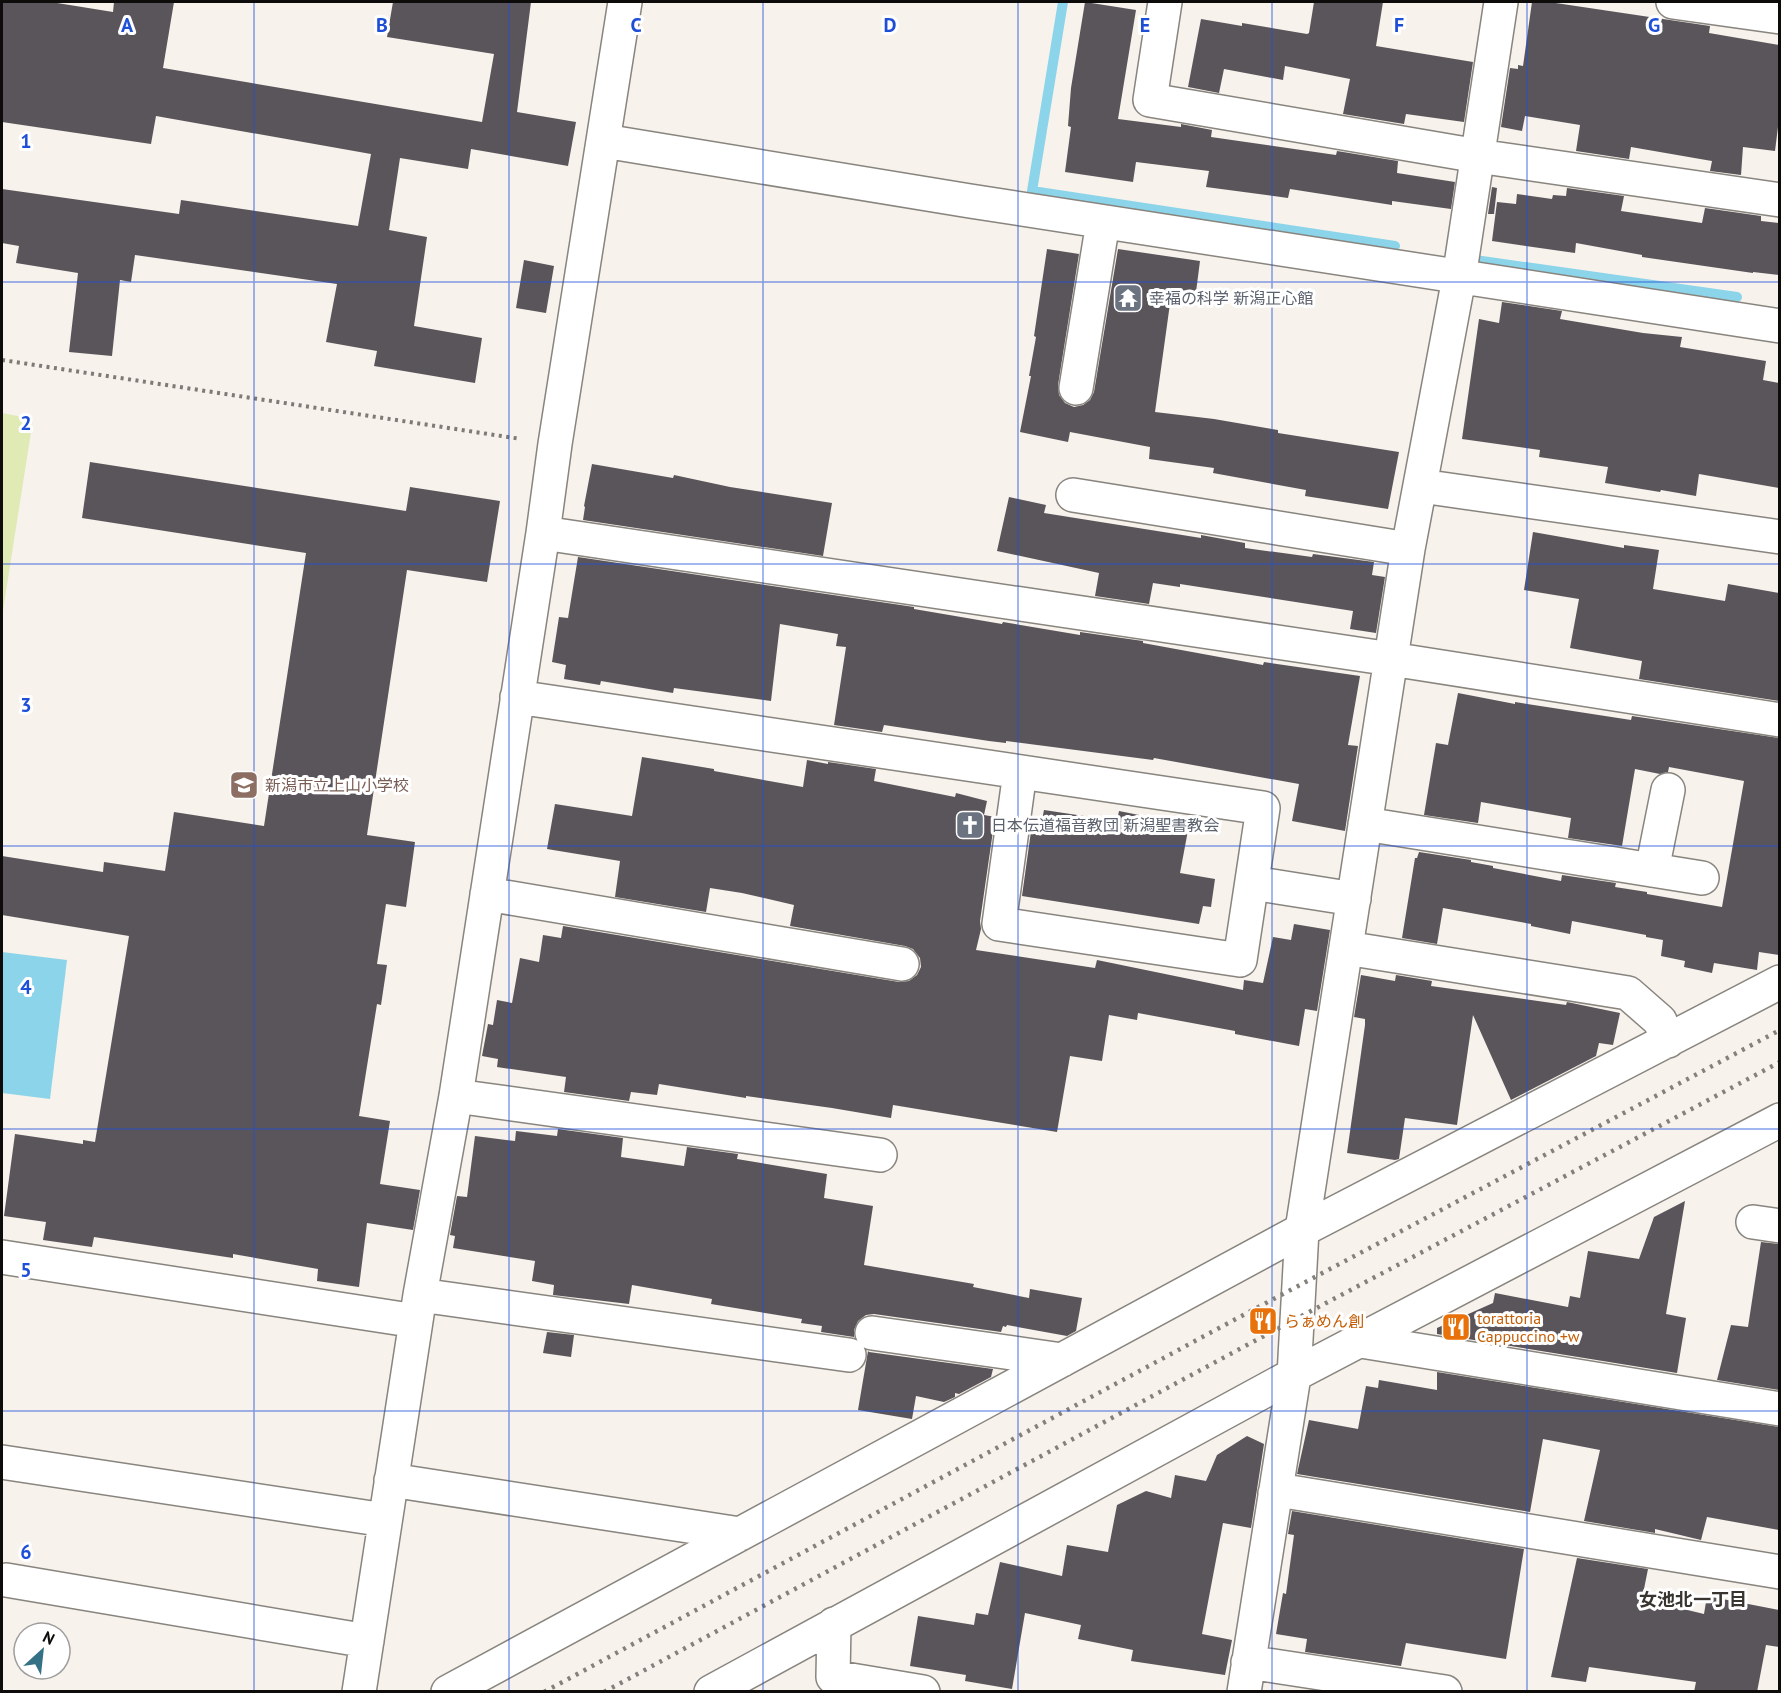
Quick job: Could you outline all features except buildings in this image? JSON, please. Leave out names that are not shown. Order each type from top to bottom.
[{"type":"street","points":[[359,1692],[418,1308],[456,1096],[555,444],[626,2]]},
{"type":"street","points":[[1166,2],[1150,100],[1478,156],[1779,200]]},
{"type":"street","points":[[1445,1692],[1246,1677],[1294,1376],[1302,1230],[1408,549],[1460,278],[1501,2]]},
{"type":"street","points":[[1673,2],[1779,17]]},
{"type":"street","points":[[604,141],[1103,222],[1779,326]]},
{"type":"street","points":[[1076,388],[1103,222]]},
{"type":"street","points":[[1421,486],[1779,537]]},
{"type":"street","points":[[1073,495],[1408,549]]},
{"type":"street","points":[[543,533],[1391,659],[1779,720]]},
{"type":"street","points":[[518,697],[1263,808],[1240,960],[999,924],[1020,772]]},
{"type":"street","points":[[1652,870],[1668,790]]},
{"type":"street","points":[[1365,824],[1702,878]]},
{"type":"street","points":[[1252,883],[1354,899]]},
{"type":"street","points":[[487,894],[902,964]]},
{"type":"street","points":[[1346,948],[1628,993],[1660,1021],[1668,1041]]},
{"type":"street","points":[[448,1692],[1302,1230],[1779,982]]},
{"type":"street","points":[[456,1096],[880,1155]]},
{"type":"street","points":[[711,1692],[1294,1376],[1779,1120]]},
{"type":"street","points":[[2,1257],[418,1308],[1062,1360]]},
{"type":"street","points":[[1361,1341],[1779,1409]]},
{"type":"street","points":[[2,1462],[386,1520]]},
{"type":"street","points":[[392,1480],[740,1534]]},
{"type":"street","points":[[1275,1493],[1284,1491],[1779,1572]]},
{"type":"street","points":[[6,1580],[367,1641]]},
{"type":"street","points":[[834,1624],[833,1677],[923,1692]]},
{"type":"path","points":[[2,360],[555,444]]},
{"type":"green space","points":[[2,413],[33,419],[2,617]]},
{"type":"water","points":[[2,952],[67,960],[50,1099],[2,1093]]},
{"type":"waterway","points":[[1063,2],[1032,191],[1395,246]]},
{"type":"waterway","points":[[1475,260],[1737,297]]},
{"type":"railway","points":[[544,1692],[1234,1320],[1780,1030]]},
{"type":"railway","points":[[604,1692],[1247,1345],[1780,1062]]},
{"type":"place","name":"幸福の科学 新潟正心館","points":[[1128,298]]},
{"type":"place","name":"新潟市立上山小学校","points":[[244,785]]},
{"type":"place","name":"日本伝道福音教団 新潟聖書教会","points":[[970,825]]},
{"type":"place","name":"らぁめん創","points":[[1263,1321]]},
{"type":"place","name":"torattoria Cappuccino +w","points":[[1456,1327]]},
{"type":"district","name":"女池北一丁目","points":[[1693,1599]]}]
